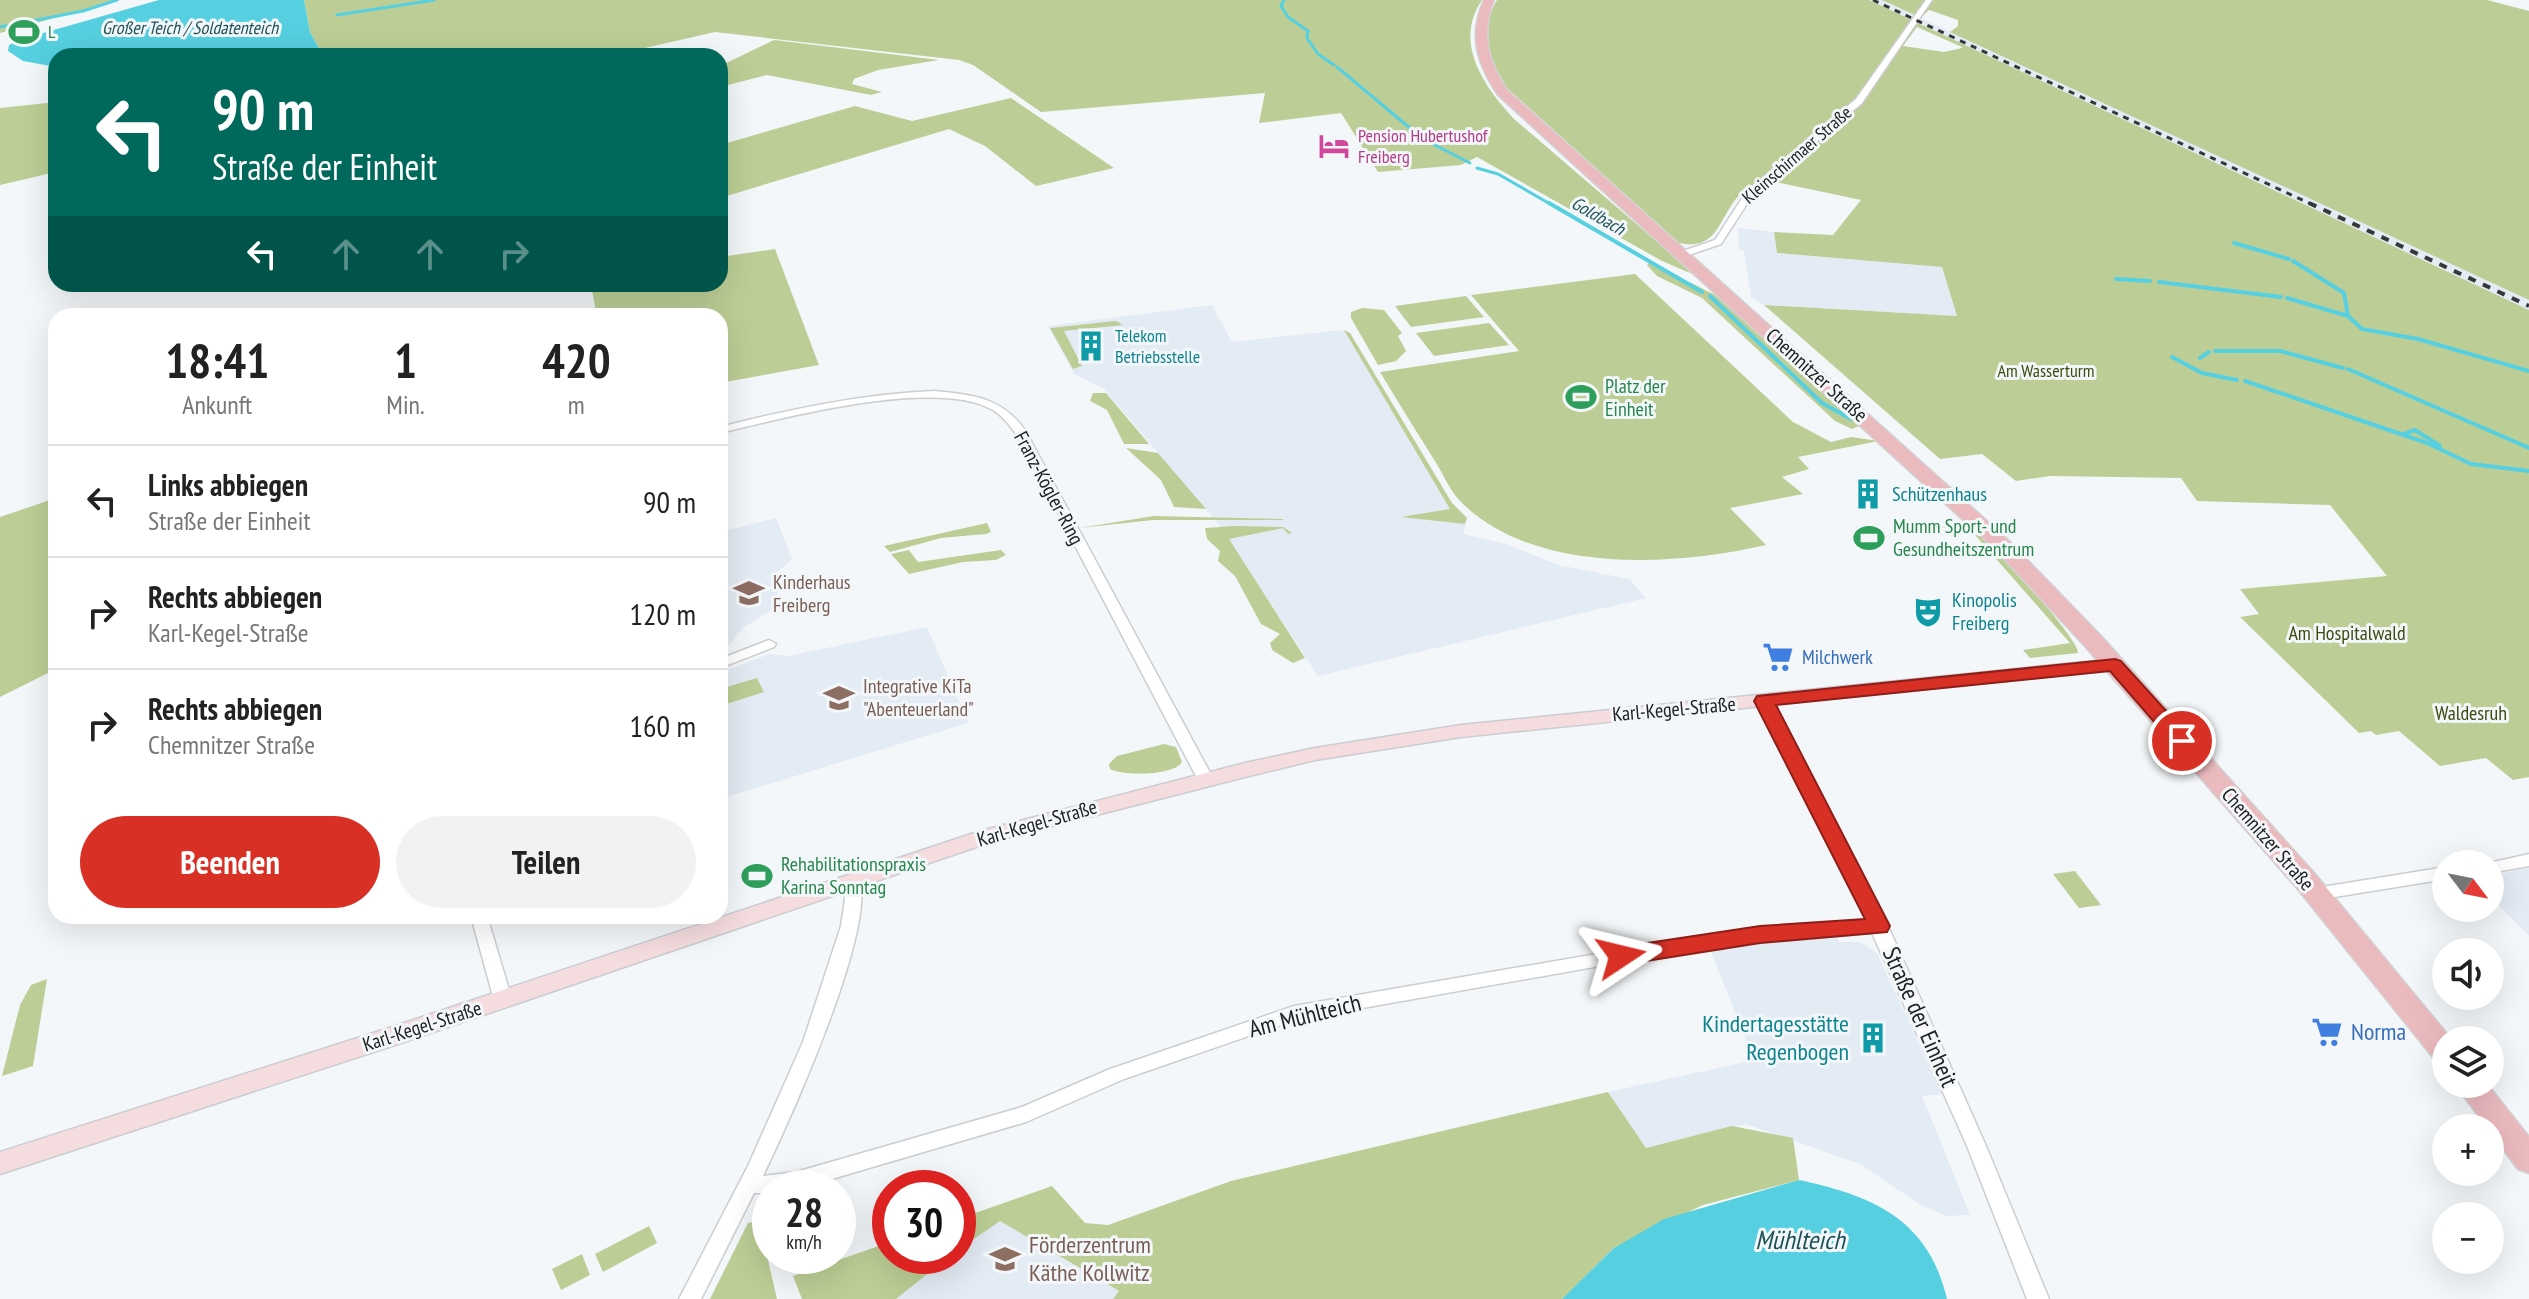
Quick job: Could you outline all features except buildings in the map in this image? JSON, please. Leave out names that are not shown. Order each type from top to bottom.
[{"type":"main road","name":"Chemnitzer Straße","points":[[1489,0],[1478,37],[1482,58],[1502,92],[1991,534],[2115,665],[2316,894],[2432,1036]]},
{"type":"main road","points":[[2481,1098],[2529,1160]]},
{"type":"street","name":"Kleinschirmaer Straße","points":[[1683,254],[1718,242],[1749,194],[1859,101],[1929,0]]},
{"type":"street","name":"Franz-Kögler-Ring","points":[[728,429],[919,394],[976,399],[1007,414],[1024,437],[1206,780]]},
{"type":"street","points":[[728,661],[769,644]]},
{"type":"street","name":"Karl-Kegel-Straße","points":[[728,923],[1019,826],[1328,752],[1461,731],[2115,665]]},
{"type":"street","name":"Straße der Einheit","points":[[1764,701],[1879,926],[1991,1177],[2038,1299]]},
{"type":"street","points":[[2504,864],[2529,860]]},
{"type":"street","points":[[2316,894],[2432,875]]},
{"type":"street","points":[[690,1299],[750,1184],[817,1031],[856,898],[852,881]]},
{"type":"street","points":[[481,924],[503,1000]]},
{"type":"street","name":"Karl-Kegel-Straße","points":[[0,1163],[503,1000],[726,924]]},
{"type":"street","name":"Am Mühlteich","points":[[750,1184],[796,1181],[1026,1114],[1117,1074],[1294,1013],[1701,942],[1879,926]]},
{"type":"shaded area","points":[[1869,0],[1882,0],[2529,300],[2529,310]]},
{"type":"shaded area","points":[[1738,228],[1774,232],[1777,253],[1942,267],[1957,316],[1764,305],[1751,297],[1744,251],[1739,250]]},
{"type":"shaded area","points":[[1212,305],[1232,342],[1342,330],[1350,333],[1452,503],[1467,518],[1463,534],[1506,544],[1559,565],[1629,579],[1646,598],[1318,676],[1219,525],[1104,389],[1074,374],[1048,326]]},
{"type":"shaded area","name":"Kinderhaus Freiberg","points":[[776,518],[792,559],[773,576],[780,604],[743,628],[728,646],[728,530]]},
{"type":"shaded area","name":"Integrative KiTa \"Abenteuerland\"","points":[[927,627],[968,723],[728,797],[728,670],[769,654],[788,656]]},
{"type":"shaded area","points":[[2529,868],[2529,936],[2504,910],[2504,873]]},
{"type":"shaded area","points":[[1837,938],[1839,942],[1860,942],[1877,953],[1942,1094],[1922,1096],[1970,1215],[1947,1216],[1922,1206],[1860,1164],[1746,1124],[1646,1148],[1608,1092],[1750,1061],[1752,1055],[1711,952],[1718,948]]},
{"type":"shaded area","name":"Förderzentrum Käthe Kollwitz","points":[[999,1220],[1120,1292],[1113,1299],[896,1299],[927,1274],[976,1274],[976,1237]]},
{"type":"green space","points":[[0,0],[120,0],[0,33]]},
{"type":"green space","points":[[304,0],[1482,0],[1474,16],[1471,48],[1483,78],[1502,106],[1697,276],[1662,261],[1477,157],[1461,165],[1378,172],[1341,113],[1259,123],[1265,93],[1041,112],[973,65],[959,60],[715,32],[645,48],[319,48],[310,32]]},
{"type":"green space","points":[[1497,0],[1869,0],[2529,310],[2529,777],[2513,780],[2486,758],[2440,766],[2399,731],[2376,735],[2371,731],[2359,733],[2240,617],[2259,614],[2240,589],[2387,576],[2330,505],[2197,501],[2181,478],[2050,476],[2016,481],[1982,454],[1940,459],[1764,305],[1957,316],[1942,267],[1777,253],[1774,232],[1833,235],[1861,200],[1761,179],[1735,200],[1708,239],[1701,243],[1679,243],[1507,88],[1495,67],[1488,45],[1491,12]],"holes":[[[1917,27],[1962,47],[1944,52],[1903,46]]]},
{"type":"green space","points":[[1882,0],[2487,0],[2529,11],[2529,300],[1950,32],[1958,26],[1958,20],[1929,10],[1921,18]]},
{"type":"green space","points":[[774,40],[939,60],[878,70],[854,79],[852,84],[882,92],[871,95],[767,75],[728,85],[728,62]]},
{"type":"green space","points":[[1011,98],[1114,168],[1036,186],[985,146],[949,129],[728,196],[728,143],[855,106],[912,121]]},
{"type":"green space","points":[[48,103],[48,174],[0,185],[0,108]]},
{"type":"green space","points":[[775,249],[819,365],[728,382],[728,308],[595,308],[592,292],[728,292],[728,256]]},
{"type":"green space","points":[[1650,262],[1723,299],[1862,425],[1852,429],[1835,421],[1702,298],[1657,276],[1647,265]]},
{"type":"green space","name":"Platz der Einheit","points":[[1635,274],[1793,422],[1831,442],[1851,437],[1879,441],[1798,457],[1809,469],[1782,477],[1803,494],[1730,508],[1766,545],[1690,557],[1606,559],[1565,553],[1527,542],[1491,526],[1457,498],[1380,372],[1519,351],[1471,295]]},
{"type":"green space","points":[[1466,296],[1484,317],[1411,327],[1395,306]]},
{"type":"green space","points":[[1362,308],[1384,310],[1402,333],[1398,336],[1406,351],[1396,361],[1378,365],[1351,318],[1351,312]]},
{"type":"green space","points":[[1116,321],[1123,325],[1064,331],[1082,366],[1073,369],[1050,328]]},
{"type":"green space","points":[[1489,323],[1509,345],[1434,356],[1416,333]]},
{"type":"green space","points":[[1344,330],[1350,333],[1452,503],[1467,518],[1465,524],[1401,517],[1450,509]]},
{"type":"green space","points":[[1093,393],[1106,393],[1149,444],[1124,444],[1107,410],[1090,401]]},
{"type":"green space","points":[[1126,448],[1158,453],[1206,509],[1174,507],[1161,480]]},
{"type":"green space","points":[[48,501],[48,673],[0,697],[0,517]]},
{"type":"green space","points":[[1154,516],[1284,520],[1153,520],[1079,528]]},
{"type":"green space","points":[[1962,521],[1988,542],[2064,628],[2078,653],[2030,658],[2023,650],[2070,643],[1968,527],[1938,528],[1964,525]]},
{"type":"green space","points":[[987,523],[991,532],[986,534],[941,538],[890,552],[884,546]]},
{"type":"green space","points":[[1283,527],[1292,533],[1288,534],[1283,528],[1229,539],[1305,658],[1293,663],[1272,650],[1270,643],[1280,634],[1261,624],[1235,576],[1218,561],[1220,551],[1207,539],[1205,528]]},
{"type":"green space","points":[[909,550],[918,562],[1001,550],[1006,555],[996,560],[963,562],[909,574],[891,554]]},
{"type":"green space","points":[[757,678],[764,692],[728,703],[728,687]]},
{"type":"green space","points":[[1164,744],[1176,747],[1182,762],[1177,767],[1148,773],[1110,769],[1109,764],[1117,756]]},
{"type":"green space","points":[[2075,871],[2101,905],[2079,908],[2053,874]]},
{"type":"green space","points":[[47,979],[33,1066],[2,1076],[20,1005],[31,985]]},
{"type":"green space","points":[[1608,1092],[1646,1148],[1732,1126],[1793,1138],[1799,1180],[1703,1205],[1614,1248],[1562,1299],[1113,1299],[1119,1291],[1000,1221],[976,1238],[976,1213],[1052,1186],[1085,1223],[1108,1225],[1231,1181]]},
{"type":"green space","points":[[752,1222],[752,1274],[771,1274],[777,1299],[710,1299],[748,1223]]},
{"type":"green space","points":[[649,1226],[657,1243],[603,1272],[595,1254]]},
{"type":"green space","points":[[872,1248],[872,1274],[927,1274],[896,1299],[802,1299],[793,1276],[856,1274],[856,1254]]},
{"type":"green space","points":[[582,1254],[590,1275],[561,1290],[552,1269]]},
{"type":"water","name":"Großer Teich / Soldatenteich","points":[[159,0],[304,0],[310,32],[319,48],[48,48],[48,66],[23,61],[8,51],[9,45]]},
{"type":"water","name":"Mühlteich","points":[[1799,1180],[1851,1194],[1894,1216],[1911,1230],[1926,1249],[1947,1299],[1562,1299],[1614,1248],[1664,1219]]},
{"type":"waterway","points":[[0,27],[83,11],[117,0]]},
{"type":"waterway","points":[[337,15],[434,0]]},
{"type":"waterway","name":"Goldbach","points":[[1284,0],[1281,6],[1288,17],[1308,31],[1307,38],[1318,54],[1334,65]]},
{"type":"waterway","name":"Goldbach","points":[[1337,67],[1423,139],[1470,163]]},
{"type":"waterway","name":"Goldbach","points":[[1477,168],[1498,174],[1552,205]]},
{"type":"waterway","name":"Goldbach","points":[[1549,203],[1702,292]]},
{"type":"waterway","points":[[2234,243],[2289,259]]},
{"type":"waterway","points":[[2293,261],[2344,293],[2348,316]]},
{"type":"waterway","points":[[2116,279],[2150,281]]},
{"type":"waterway","points":[[2159,282],[2281,297]]},
{"type":"waterway","name":"Goldbach","points":[[1710,296],[1822,403],[1851,419]]},
{"type":"waterway","points":[[2287,298],[2348,316]]},
{"type":"waterway","points":[[2348,316],[2362,329],[2418,339],[2529,371]]},
{"type":"waterway","points":[[2215,351],[2280,351],[2343,368]]},
{"type":"waterway","points":[[2200,358],[2209,352]]},
{"type":"waterway","points":[[2172,357],[2202,373],[2237,380]]},
{"type":"waterway","points":[[2348,369],[2529,448]]},
{"type":"waterway","points":[[2245,381],[2427,443],[2469,463]]},
{"type":"waterway","points":[[2404,434],[2415,430],[2440,446]]},
{"type":"waterway","points":[[2471,464],[2529,471]]},
{"type":"railway","points":[[1873,0],[2313,205]]},
{"type":"railway","points":[[2309,203],[2529,306]]},
{"type":"place","name":"L","points":[[24,32]]},
{"type":"place","name":"Pension Hubertushof Freiberg","points":[[1334,146]]},
{"type":"place","name":"Telekom Betriebsstelle","points":[[1091,346]]},
{"type":"place","name":"Platz der Einheit","points":[[1581,397]]},
{"type":"place","name":"Schützenhaus","points":[[1868,494]]},
{"type":"place","name":"Mumm Sport- und Gesundheitszentrum","points":[[1869,538]]},
{"type":"place","name":"Kinderhaus Freiberg","points":[[749,593]]},
{"type":"place","name":"Kinopolis Freiberg","points":[[1928,612]]},
{"type":"place","name":"Milchwerk","points":[[1778,657]]},
{"type":"place","name":"Integrative KiTa \"Abenteuerland\"","points":[[839,698]]},
{"type":"place","name":"Rehabilitationspraxis Karina Sonntag","points":[[757,876]]},
{"type":"place","name":"Norma","points":[[2327,1032]]},
{"type":"place","name":"Kindertagesstätte Regenbogen","points":[[1873,1038]]},
{"type":"place","name":"Förderzentrum Käthe Kollwitz","points":[[1005,1259]]},
{"type":"route","points":[[1621,956],[1760,934],[1879,926],[1820,805],[1764,701],[2115,665],[2182,741]]},
{"type":"park label","name":"Am Wasserturm","points":[[2046,371]]},
{"type":"park label","name":"Am Hospitalwald","points":[[2347,633]]},
{"type":"park label","name":"Waldesruh","points":[[2471,713]]}]
